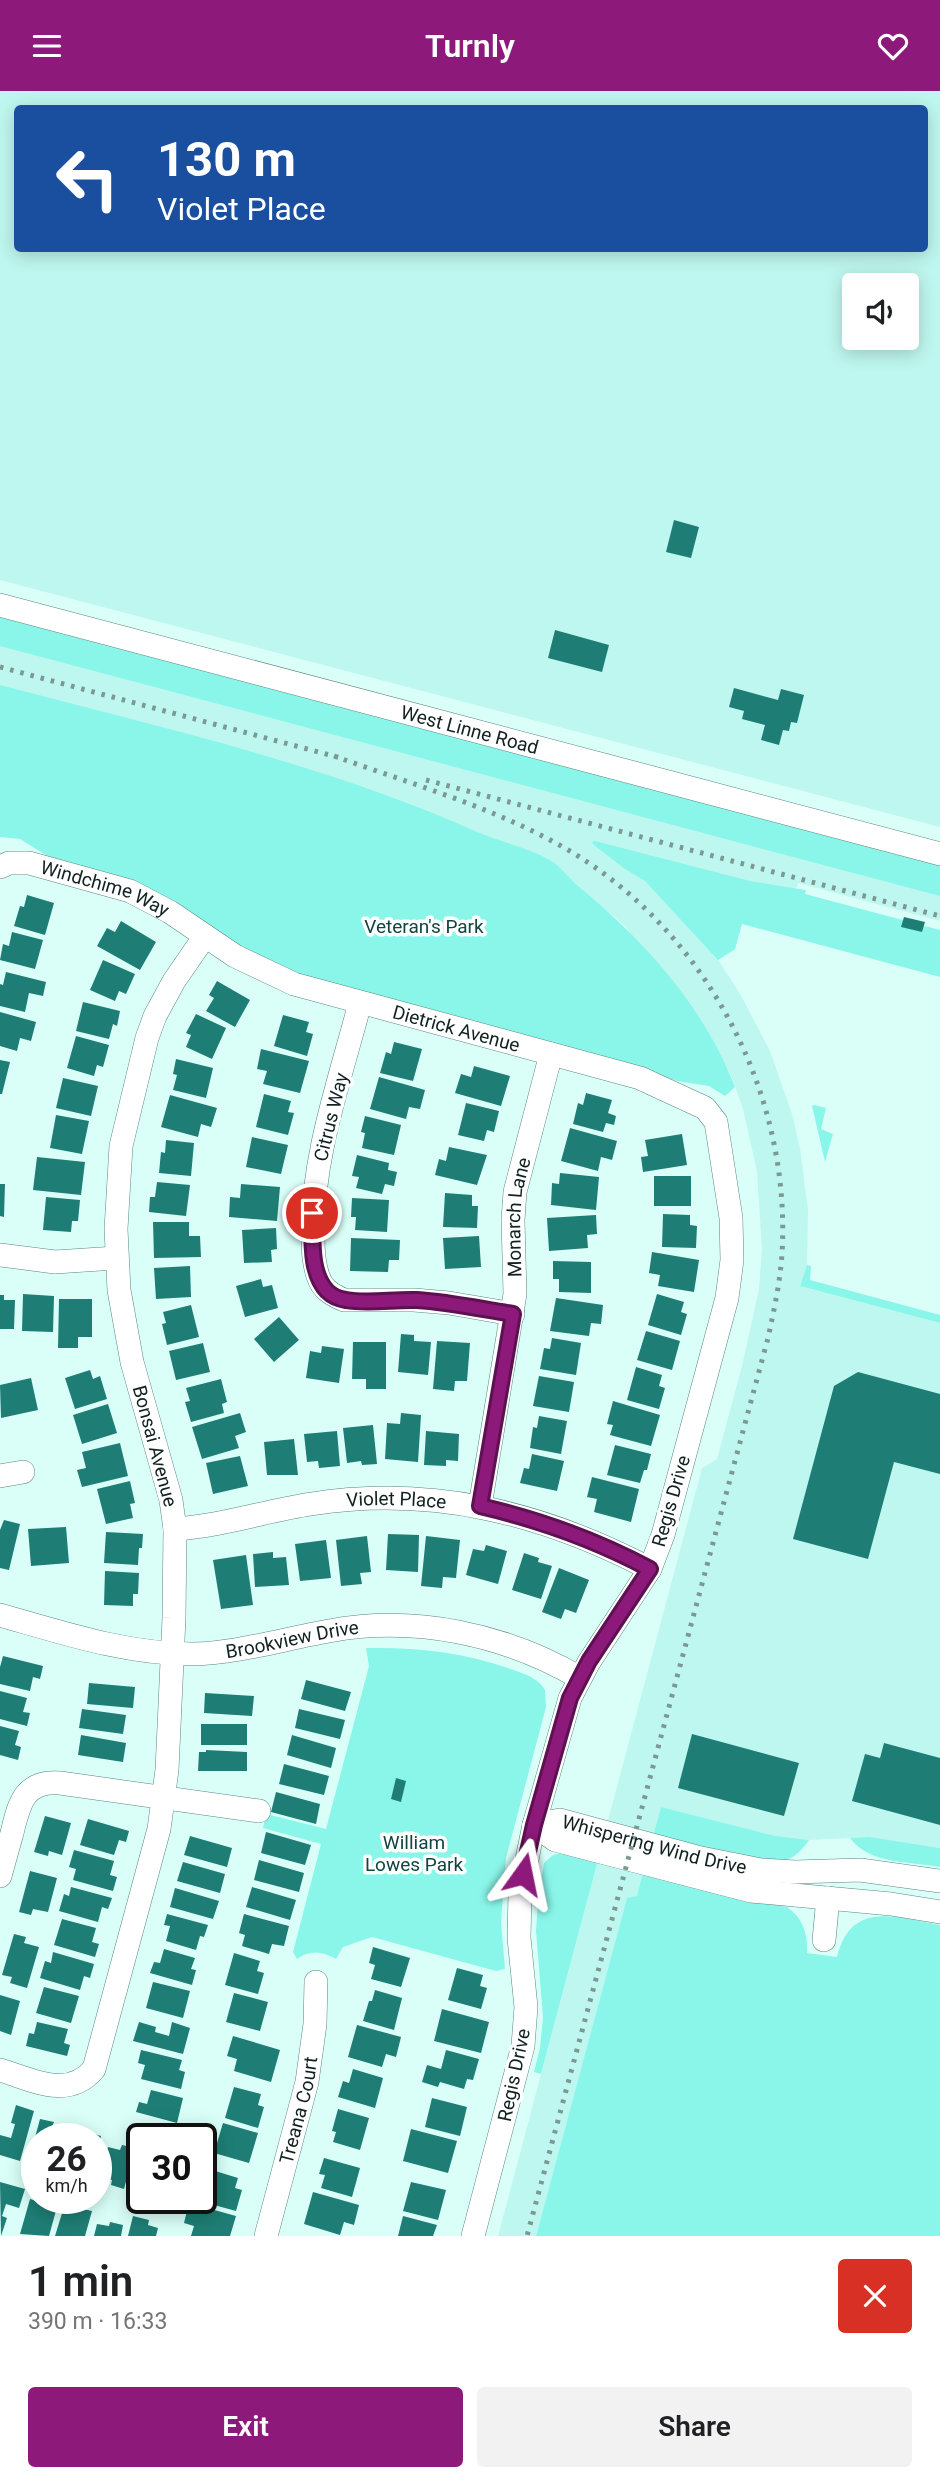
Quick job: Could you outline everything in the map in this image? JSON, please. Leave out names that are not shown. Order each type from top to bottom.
[{"type":"street","name":"West Linne Road","points":[[0,605],[940,854]]},
{"type":"street","name":"Windchime Way","points":[[0,867],[9,863],[29,863],[120,888],[170,912],[205,936]]},
{"type":"street","name":"Dietrick Avenue","points":[[205,936],[235,956],[294,984],[651,1082],[696,1103],[711,1114]]},
{"type":"street","name":"Bonsai Avenue","points":[[0,2070],[64,2087],[76,2084],[94,2069],[159,1829],[164,1798],[173,1653],[175,1529],[166,1475],[125,1331],[116,1258],[117,1186],[121,1146],[147,1038],[165,996],[205,936]]},
{"type":"street","name":"Citrus Way","points":[[360,1003],[314,1187],[313,1244],[318,1277],[326,1290],[344,1300],[438,1302],[513,1314]]},
{"type":"street","name":"Monarch Lane","points":[[480,1506],[513,1314],[516,1269],[513,1220],[515,1192],[551,1054]]},
{"type":"street","name":"Regis Drive","points":[[473,2236],[523,2046],[526,2007],[519,1938],[520,1893],[534,1825],[564,1716],[580,1678],[650,1569],[663,1535],[730,1280],[730,1218],[716,1122],[711,1114]]},
{"type":"street","points":[[0,1255],[55,1262],[116,1258]]},
{"type":"street","points":[[0,1476],[23,1472]]},
{"type":"street","name":"Violet Place","points":[[175,1529],[222,1524],[312,1504],[347,1500],[415,1499],[480,1506],[542,1522],[571,1532],[650,1569]]},
{"type":"street","name":"Brookview Drive","points":[[0,1615],[119,1647],[173,1653],[230,1651],[332,1630],[397,1626],[449,1630],[539,1656],[580,1678]]},
{"type":"street","points":[[0,1877],[23,1797],[43,1784],[60,1783],[259,1811]]},
{"type":"street","name":"Whispering Wind Drive","points":[[534,1825],[560,1820],[701,1858],[761,1870],[860,1870],[940,1881]]},
{"type":"street","name":"Whispering Wind Drive","points":[[534,1825],[555,1840],[751,1891],[908,1906],[940,1912]]},
{"type":"street","points":[[824,1940],[828,1898]]},
{"type":"street","name":"Treana Court","points":[[266,2236],[307,2082],[314,2035],[316,1982]]},
{"type":"shaded area","points":[[0,91],[940,91],[940,827],[0,580]]},
{"type":"shaded area","points":[[0,615],[940,864],[940,921],[798,883],[797,887],[741,924],[735,949],[718,960],[739,992],[770,1051],[792,1114],[800,1148],[808,1210],[807,1265],[800,1286],[940,1323],[940,1848],[870,1837],[809,1840],[775,1837],[661,1807],[653,1836],[607,1824],[702,1468],[717,1459],[759,1289],[762,1249],[757,1171],[743,1109],[732,1078],[716,1046],[625,926],[575,883],[0,730]]},
{"type":"shaded area","points":[[598,1860],[643,1872],[637,1896],[627,1898],[536,2236],[498,2236]]},
{"type":"green space","points":[[0,615],[940,864],[940,896],[0,646]]},
{"type":"green space","name":"Veteran's Park","points":[[0,685],[301,766],[418,807],[550,860],[625,928],[669,976],[706,1029],[735,1087],[725,1096],[709,1086],[677,1081],[643,1069],[305,977],[243,949],[153,890],[49,857],[20,839],[0,837]]},
{"type":"green space","points":[[592,842],[750,881],[806,890],[805,894],[940,930],[940,977],[742,924],[735,949],[718,960],[645,881],[594,845]]},
{"type":"green space","points":[[812,1106],[826,1108],[821,1129],[833,1134],[825,1162]]},
{"type":"green space","points":[[807,1265],[811,1266],[810,1280],[940,1315],[940,1323],[800,1286]]},
{"type":"green space","name":"William Lowes Park","points":[[366,1648],[402,1648],[456,1654],[529,1676],[545,1690],[546,1707],[506,1858],[501,1922],[505,1969],[496,1971],[372,1937],[343,1947],[336,1959],[316,1953],[297,1959],[293,1952],[321,1844],[263,1828],[266,1814],[326,1829],[369,1666]]},
{"type":"green space","points":[[661,1807],[775,1836],[809,1840],[795,1856],[775,1863],[653,1836]]},
{"type":"green space","points":[[870,1837],[940,1848],[940,1867],[879,1857],[858,1847],[850,1838]]},
{"type":"green space","points":[[564,1852],[598,1860],[541,2074],[534,2072],[543,2017],[536,1931],[538,1900],[544,1863],[553,1855]]},
{"type":"green space","points":[[643,1872],[787,1907],[797,1916],[803,1927],[807,1939],[807,1953],[837,1957],[844,1939],[853,1927],[864,1920],[877,1917],[940,1925],[940,2236],[536,2236],[627,1898],[637,1896]]},
{"type":"building","points":[[674,520],[699,527],[691,558],[666,552]]},
{"type":"building","points":[[555,630],[609,645],[602,672],[548,658]]},
{"type":"building","points":[[734,688],[778,700],[781,689],[804,695],[797,723],[791,722],[789,731],[783,730],[779,745],[761,740],[765,725],[742,719],[744,711],[729,707]]},
{"type":"building","points":[[27,895],[54,903],[45,935],[14,926],[20,906],[24,907]]},
{"type":"building","points":[[904,917],[925,922],[922,932],[901,927]]},
{"type":"building","points":[[121,921],[156,942],[140,970],[97,946],[107,928],[115,932]]},
{"type":"building","points":[[12,932],[43,940],[35,969],[0,960],[3,944],[9,946]]},
{"type":"building","points":[[103,960],[135,974],[126,994],[119,991],[115,1001],[90,990]]},
{"type":"building","points":[[6,972],[46,982],[43,996],[29,993],[25,1012],[0,1006],[0,984],[3,985]]},
{"type":"building","points":[[217,981],[250,1000],[235,1027],[206,1011],[214,998],[209,995]]},
{"type":"building","points":[[83,1002],[120,1011],[117,1026],[113,1024],[109,1039],[76,1031]]},
{"type":"building","points":[[0,1012],[36,1022],[31,1041],[20,1038],[17,1051],[0,1046]]},
{"type":"building","points":[[196,1014],[226,1028],[212,1059],[186,1047],[191,1035],[186,1033]]},
{"type":"building","points":[[283,1015],[309,1022],[306,1032],[313,1034],[307,1056],[274,1046]]},
{"type":"building","points":[[76,1036],[109,1045],[103,1067],[97,1065],[94,1076],[67,1068]]},
{"type":"building","points":[[394,1042],[422,1049],[413,1081],[380,1073],[386,1052],[391,1054]]},
{"type":"building","points":[[261,1049],[309,1061],[300,1093],[263,1084],[267,1071],[257,1069]]},
{"type":"building","points":[[176,1059],[213,1068],[206,1098],[173,1090],[177,1075],[173,1074]]},
{"type":"building","points":[[0,1060],[10,1062],[2,1094],[0,1094]]},
{"type":"building","points":[[474,1066],[510,1076],[501,1106],[455,1093],[461,1074],[471,1077]]},
{"type":"building","points":[[379,1077],[425,1090],[420,1109],[409,1107],[406,1119],[370,1109]]},
{"type":"building","points":[[63,1078],[98,1086],[91,1116],[56,1108]]},
{"type":"building","points":[[586,1093],[612,1100],[608,1113],[616,1116],[614,1125],[606,1123],[603,1132],[573,1124],[578,1103],[583,1105]]},
{"type":"building","points":[[264,1094],[291,1101],[288,1112],[294,1113],[288,1135],[256,1127]]},
{"type":"building","points":[[170,1095],[217,1108],[211,1127],[201,1124],[198,1137],[161,1127]]},
{"type":"building","points":[[466,1103],[499,1111],[494,1132],[487,1130],[484,1141],[458,1135]]},
{"type":"building","points":[[56,1115],[89,1121],[82,1154],[50,1148]]},
{"type":"building","points":[[365,1116],[401,1125],[394,1155],[362,1148],[365,1133],[361,1132]]},
{"type":"building","points":[[570,1128],[617,1141],[612,1160],[601,1157],[598,1171],[561,1161]]},
{"type":"building","points":[[682,1134],[687,1165],[643,1172],[641,1157],[648,1156],[645,1140]]},
{"type":"building","points":[[252,1137],[288,1145],[281,1174],[246,1167]]},
{"type":"building","points":[[166,1140],[194,1143],[191,1176],[159,1173],[161,1152],[165,1153]]},
{"type":"building","points":[[449,1147],[487,1155],[477,1185],[435,1175],[439,1159],[446,1161]]},
{"type":"building","points":[[357,1155],[389,1163],[388,1170],[397,1172],[394,1186],[385,1184],[382,1194],[356,1188],[359,1177],[352,1176]]},
{"type":"building","points":[[37,1157],[85,1162],[81,1195],[33,1190]]},
{"type":"building","points":[[560,1173],[599,1177],[596,1210],[551,1205],[552,1183],[559,1184]]},
{"type":"building","points":[[654,1176],[691,1176],[691,1206],[654,1206]]},
{"type":"building","points":[[157,1182],[190,1185],[186,1216],[149,1212],[150,1197],[155,1197]]},
{"type":"building","points":[[0,1184],[5,1184],[4,1217],[0,1216]]},
{"type":"building","points":[[241,1184],[280,1187],[277,1221],[229,1217],[230,1197],[240,1198]]},
{"type":"building","points":[[445,1193],[472,1195],[472,1206],[478,1206],[477,1228],[443,1227]]},
{"type":"building","points":[[46,1197],[80,1200],[78,1221],[72,1221],[71,1232],[43,1230]]},
{"type":"building","points":[[352,1198],[389,1200],[387,1232],[355,1230],[356,1217],[351,1217]]},
{"type":"building","points":[[663,1214],[690,1215],[690,1225],[697,1226],[696,1248],[662,1247]]},
{"type":"building","points":[[596,1215],[597,1234],[587,1235],[588,1248],[549,1251],[547,1218]]},
{"type":"building","points":[[153,1222],[189,1222],[189,1236],[200,1236],[201,1257],[154,1258]]},
{"type":"building","points":[[276,1228],[277,1249],[271,1250],[272,1262],[244,1263],[242,1230]]},
{"type":"building","points":[[479,1236],[481,1267],[445,1269],[443,1238]]},
{"type":"building","points":[[351,1238],[400,1240],[399,1260],[389,1260],[388,1272],[350,1271]]},
{"type":"building","points":[[652,1252],[699,1260],[694,1292],[658,1286],[660,1275],[649,1273]]},
{"type":"building","points":[[553,1261],[591,1262],[591,1293],[559,1292],[559,1279],[553,1279]]},
{"type":"building","points":[[190,1266],[191,1297],[156,1299],[154,1268]]},
{"type":"building","points":[[261,1279],[263,1287],[272,1285],[278,1308],[245,1317],[236,1286]]},
{"type":"building","points":[[23,1294],[54,1296],[53,1332],[22,1331]]},
{"type":"building","points":[[657,1294],[684,1302],[681,1312],[687,1314],[681,1335],[648,1325]]},
{"type":"building","points":[[0,1295],[4,1295],[4,1300],[15,1300],[14,1329],[0,1329]]},
{"type":"building","points":[[556,1298],[603,1305],[601,1324],[591,1323],[589,1336],[550,1331]]},
{"type":"building","points":[[59,1299],[92,1299],[92,1337],[78,1337],[78,1348],[58,1348]]},
{"type":"building","points":[[191,1305],[199,1337],[167,1345],[162,1324],[166,1323],[163,1312]]},
{"type":"building","points":[[279,1317],[299,1340],[274,1362],[254,1339]]},
{"type":"building","points":[[646,1331],[680,1341],[672,1370],[637,1360]]},
{"type":"building","points":[[401,1334],[414,1335],[414,1341],[431,1342],[428,1375],[398,1372]]},
{"type":"building","points":[[552,1338],[581,1343],[576,1375],[540,1369],[544,1348],[550,1349]]},
{"type":"building","points":[[437,1341],[470,1343],[467,1381],[455,1381],[454,1391],[433,1389]]},
{"type":"building","points":[[353,1342],[386,1342],[386,1389],[366,1389],[366,1379],[352,1379]]},
{"type":"building","points":[[203,1343],[210,1372],[176,1380],[169,1351]]},
{"type":"building","points":[[322,1346],[344,1349],[339,1383],[306,1378],[310,1351],[321,1353]]},
{"type":"building","points":[[636,1367],[662,1375],[659,1386],[665,1388],[659,1409],[627,1400]]},
{"type":"building","points":[[90,1370],[93,1379],[100,1376],[107,1399],[75,1409],[65,1378]]},
{"type":"building","points":[[858,1372],[940,1394],[940,1474],[894,1462],[868,1559],[793,1539],[834,1386]]},
{"type":"building","points":[[539,1376],[574,1382],[569,1412],[533,1406]]},
{"type":"building","points":[[31,1378],[38,1410],[1,1418],[0,1385]]},
{"type":"building","points":[[221,1379],[227,1402],[222,1404],[224,1413],[191,1422],[185,1402],[190,1401],[186,1388]]},
{"type":"building","points":[[613,1401],[660,1415],[651,1446],[610,1435],[613,1425],[607,1424]]},
{"type":"building","points":[[108,1404],[117,1433],[82,1444],[73,1415]]},
{"type":"building","points":[[240,1413],[246,1432],[235,1436],[239,1448],[202,1459],[192,1427]]},
{"type":"building","points":[[401,1413],[421,1415],[418,1462],[385,1459],[387,1423],[400,1424]]},
{"type":"building","points":[[539,1416],[567,1421],[561,1454],[530,1448],[533,1427],[537,1428]]},
{"type":"building","points":[[373,1425],[377,1464],[362,1465],[361,1461],[347,1463],[343,1428]]},
{"type":"building","points":[[337,1431],[340,1466],[319,1468],[318,1461],[307,1462],[304,1434]]},
{"type":"building","points":[[426,1431],[459,1434],[458,1461],[446,1460],[446,1466],[424,1465]]},
{"type":"building","points":[[294,1439],[298,1475],[267,1475],[264,1442]]},
{"type":"building","points":[[120,1443],[128,1476],[82,1487],[77,1470],[86,1468],[82,1452]]},
{"type":"building","points":[[615,1445],[651,1454],[640,1483],[607,1475]]},
{"type":"building","points":[[532,1454],[564,1461],[557,1491],[520,1483],[524,1468],[529,1469]]},
{"type":"building","points":[[240,1456],[248,1486],[213,1494],[206,1463]]},
{"type":"building","points":[[592,1477],[639,1489],[631,1522],[594,1512],[597,1499],[587,1497]]},
{"type":"building","points":[[130,1481],[135,1503],[130,1504],[133,1518],[106,1524],[97,1489]]},
{"type":"building","points":[[4,1520],[20,1524],[9,1570],[0,1568],[0,1530]]},
{"type":"building","points":[[66,1527],[69,1563],[31,1566],[28,1529]]},
{"type":"building","points":[[106,1532],[143,1534],[138,1565],[104,1563]]},
{"type":"building","points":[[388,1534],[419,1535],[418,1572],[386,1570]]},
{"type":"building","points":[[367,1536],[371,1572],[360,1573],[362,1584],[341,1586],[336,1540]]},
{"type":"building","points":[[426,1536],[460,1540],[456,1578],[443,1577],[442,1588],[421,1586]]},
{"type":"building","points":[[326,1540],[331,1578],[300,1581],[295,1544]]},
{"type":"building","points":[[486,1545],[507,1551],[498,1584],[466,1575],[473,1549],[484,1551]]},
{"type":"building","points":[[273,1552],[273,1558],[286,1557],[289,1585],[255,1587],[253,1554]]},
{"type":"building","points":[[524,1553],[539,1558],[538,1562],[552,1566],[541,1599],[512,1590]]},
{"type":"building","points":[[246,1555],[253,1605],[221,1609],[213,1560]]},
{"type":"building","points":[[559,1568],[589,1580],[576,1613],[565,1609],[561,1619],[542,1612]]},
{"type":"building","points":[[105,1571],[139,1573],[138,1594],[133,1594],[133,1606],[104,1605]]},
{"type":"building","points":[[3,1656],[43,1666],[40,1679],[33,1677],[30,1691],[0,1684]]},
{"type":"building","points":[[306,1680],[351,1692],[345,1711],[301,1699]]},
{"type":"building","points":[[89,1683],[135,1687],[133,1708],[87,1704]]},
{"type":"building","points":[[0,1691],[27,1698],[23,1712],[30,1713],[27,1726],[0,1719]]},
{"type":"building","points":[[205,1693],[254,1696],[252,1716],[204,1713]]},
{"type":"building","points":[[82,1709],[126,1715],[123,1734],[79,1728]]},
{"type":"building","points":[[299,1709],[345,1720],[340,1739],[295,1728]]},
{"type":"building","points":[[201,1724],[247,1724],[247,1745],[201,1745]]},
{"type":"building","points":[[0,1726],[19,1731],[15,1745],[21,1747],[18,1760],[0,1755]]},
{"type":"building","points":[[692,1734],[799,1763],[784,1816],[678,1788]]},
{"type":"building","points":[[81,1735],[126,1743],[123,1762],[78,1755]]},
{"type":"building","points":[[292,1735],[336,1748],[331,1768],[287,1755]]},
{"type":"building","points":[[884,1743],[940,1758],[940,1825],[852,1801],[865,1754],[880,1758]]},
{"type":"building","points":[[199,1752],[247,1752],[247,1771],[198,1771]]},
{"type":"building","points":[[284,1764],[329,1776],[324,1795],[279,1784]]},
{"type":"building","points":[[396,1778],[406,1781],[401,1802],[391,1799]]},
{"type":"building","points":[[276,1792],[320,1804],[316,1824],[271,1812]]},
{"type":"building","points":[[45,1816],[71,1823],[62,1855],[49,1851],[48,1856],[34,1852]]},
{"type":"building","points":[[88,1819],[129,1831],[126,1842],[119,1840],[114,1855],[80,1845]]},
{"type":"building","points":[[266,1832],[311,1845],[305,1865],[261,1853]]},
{"type":"building","points":[[190,1836],[232,1848],[227,1867],[184,1855]]},
{"type":"building","points":[[74,1850],[114,1861],[110,1875],[117,1877],[113,1891],[73,1880],[76,1869],[69,1867]]},
{"type":"building","points":[[259,1860],[304,1873],[299,1892],[254,1880]]},
{"type":"building","points":[[183,1862],[225,1874],[220,1893],[177,1881]]},
{"type":"building","points":[[30,1871],[57,1878],[48,1912],[33,1909],[31,1915],[19,1912]]},
{"type":"building","points":[[71,1887],[112,1898],[108,1909],[102,1907],[98,1922],[59,1911],[64,1894],[69,1896]]},
{"type":"building","points":[[252,1887],[296,1900],[290,1920],[246,1907]]},
{"type":"building","points":[[175,1888],[219,1901],[213,1919],[170,1907]]},
{"type":"building","points":[[167,1914],[208,1925],[204,1937],[200,1936],[196,1950],[166,1941],[170,1926],[164,1925]]},
{"type":"building","points":[[244,1914],[289,1926],[284,1946],[272,1944],[269,1954],[242,1946],[245,1935],[239,1933]]},
{"type":"building","points":[[62,1919],[96,1928],[92,1942],[99,1944],[95,1957],[54,1945]]},
{"type":"building","points":[[14,1934],[26,1937],[24,1943],[39,1947],[27,1988],[10,1983],[12,1977],[2,1975]]},
{"type":"building","points":[[373,1947],[410,1958],[401,1987],[371,1979],[375,1965],[369,1963]]},
{"type":"building","points":[[164,1949],[195,1958],[191,1969],[196,1970],[192,1985],[150,1973],[154,1962],[160,1963]]},
{"type":"building","points":[[53,1952],[94,1964],[90,1978],[84,1976],[80,1990],[40,1978],[45,1961],[51,1963]]},
{"type":"building","points":[[234,1953],[260,1961],[257,1971],[264,1973],[258,1994],[225,1985]]},
{"type":"building","points":[[457,1968],[483,1975],[480,1986],[487,1988],[481,2009],[448,2000]]},
{"type":"building","points":[[153,1982],[190,1991],[183,2018],[146,2008]]},
{"type":"building","points":[[44,1987],[79,1996],[71,2023],[36,2013]]},
{"type":"building","points":[[375,1990],[402,1998],[394,2030],[363,2021]]},
{"type":"building","points":[[234,1993],[268,2002],[260,2031],[226,2022]]},
{"type":"building","points":[[0,1995],[20,2001],[11,2035],[0,2031]]},
{"type":"building","points":[[442,2009],[489,2022],[481,2053],[434,2041]]},
{"type":"building","points":[[37,2022],[68,2029],[64,2043],[70,2045],[67,2056],[26,2046],[29,2033],[34,2034]]},
{"type":"building","points":[[139,2022],[156,2027],[155,2032],[169,2036],[172,2022],[190,2028],[183,2054],[133,2041]]},
{"type":"building","points":[[357,2025],[401,2037],[396,2057],[386,2054],[382,2067],[348,2057]]},
{"type":"building","points":[[233,2036],[280,2050],[271,2082],[234,2071],[237,2059],[227,2056]]},
{"type":"building","points":[[141,2050],[182,2060],[179,2070],[185,2072],[181,2089],[141,2079],[145,2065],[138,2063]]},
{"type":"building","points":[[446,2050],[479,2059],[473,2080],[467,2079],[464,2089],[440,2082],[438,2087],[422,2082],[427,2065],[441,2069]]},
{"type":"building","points":[[353,2069],[383,2078],[375,2108],[338,2097],[343,2081],[349,2083]]},
{"type":"building","points":[[234,2087],[261,2094],[258,2105],[264,2107],[258,2128],[225,2118]]},
{"type":"building","points":[[151,2090],[183,2098],[177,2123],[136,2112],[139,2102],[147,2104]]},
{"type":"building","points":[[432,2098],[467,2107],[460,2136],[425,2127]]},
{"type":"building","points":[[16,2105],[34,2111],[31,2123],[21,2123],[20,2161],[0,2155],[0,2135],[11,2138],[15,2124],[11,2123]]},
{"type":"building","points":[[338,2109],[369,2118],[360,2150],[333,2142],[336,2132],[332,2131]]},
{"type":"building","points":[[40,2119],[54,2122],[54,2123],[39,2123]]},
{"type":"building","points":[[223,2123],[258,2133],[249,2163],[217,2154]]},
{"type":"building","points":[[411,2129],[457,2141],[448,2173],[403,2161]]},
{"type":"building","points":[[122,2145],[126,2146],[124,2189],[112,2185],[112,2148],[120,2150]]},
{"type":"building","points":[[324,2158],[360,2168],[352,2197],[321,2188],[325,2175],[319,2174]]},
{"type":"building","points":[[217,2172],[238,2178],[235,2188],[242,2190],[236,2211],[217,2206]]},
{"type":"building","points":[[0,2182],[21,2188],[19,2208],[6,2204],[2,2216],[7,2218],[1,2236]]},
{"type":"building","points":[[411,2182],[446,2190],[438,2220],[403,2211]]},
{"type":"building","points":[[313,2192],[359,2205],[354,2225],[344,2222],[340,2235],[304,2224]]},
{"type":"building","points":[[217,2211],[236,2216],[230,2236],[191,2236],[194,2226],[184,2223],[186,2214],[217,2214]]},
{"type":"building","points":[[26,2214],[55,2214],[49,2236],[20,2234]]},
{"type":"building","points":[[62,2214],[91,2214],[85,2236],[55,2236]]},
{"type":"building","points":[[133,2216],[149,2220],[148,2225],[158,2228],[156,2236],[128,2236]]},
{"type":"building","points":[[403,2216],[437,2225],[433,2236],[398,2236]]},
{"type":"building","points":[[110,2222],[123,2225],[121,2236],[94,2236],[97,2224],[109,2226]]},
{"type":"railway","points":[[0,667],[341,758]]},
{"type":"railway","points":[[334,756],[445,795],[526,828],[605,874],[652,915],[692,962],[726,1014],[753,1071],[771,1130],[781,1192],[782,1254],[768,1338],[527,2236]]},
{"type":"railway","points":[[426,780],[940,916]]},
{"type":"route","points":[[312,1213],[318,1277],[326,1290],[334,1296],[356,1301],[414,1300],[449,1303],[513,1314],[480,1506],[513,1513],[571,1532],[650,1569],[589,1661],[570,1698],[523,1874]]}]
